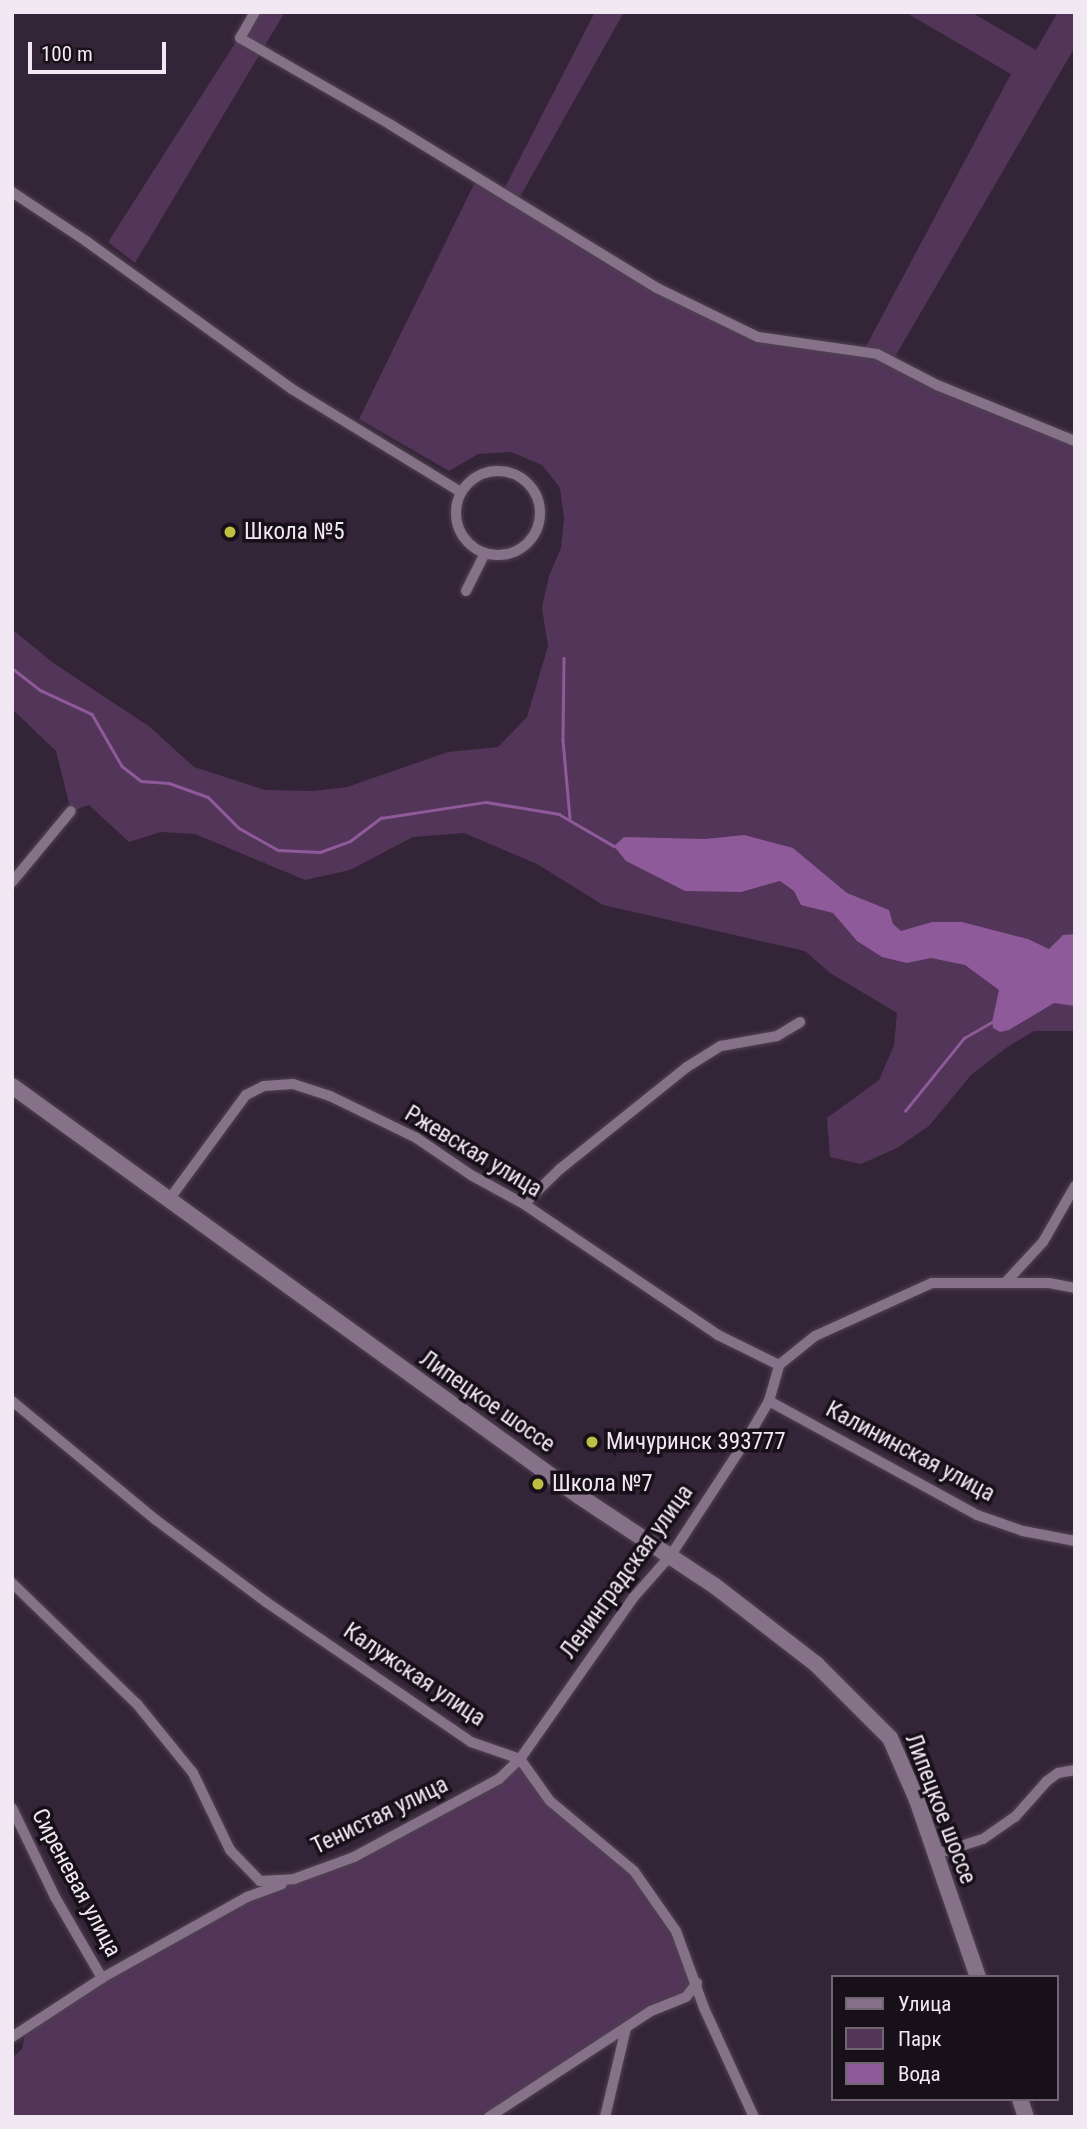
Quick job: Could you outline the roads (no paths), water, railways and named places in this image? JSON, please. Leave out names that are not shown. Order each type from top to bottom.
[{"type":"street","points":[[255,12],[240,38],[391,125],[657,288],[758,337],[877,354],[937,385],[1075,441]]},
{"type":"street","points":[[12,192],[86,241],[292,390],[461,492]]},
{"type":"street","points":[[500,471],[522,478],[537,496],[539,519],[529,540],[509,553],[485,552],[471,545],[459,527],[456,513],[461,492],[478,476],[500,471]]},
{"type":"street","points":[[466,591],[485,552]]},
{"type":"street","points":[[12,882],[71,811]]},
{"type":"street","points":[[524,1205],[560,1169],[687,1067],[721,1046],[776,1036],[800,1023]]},
{"type":"street","name":"Ржевская улица","points":[[168,1201],[246,1095],[264,1086],[293,1084],[330,1096],[415,1138],[524,1205],[718,1335],[779,1365]]},
{"type":"street","name":"Липецкое шоссе","points":[[12,1086],[579,1496],[671,1555],[816,1664],[890,1738],[936,1854],[977,1975]]},
{"type":"street","points":[[1006,1283],[1044,1242],[1075,1186]]},
{"type":"street","points":[[779,1365],[815,1336],[932,1283],[1049,1283],[1075,1288]]},
{"type":"street","name":"Ленинградская улица","points":[[520,1759],[633,1598],[671,1555],[769,1401],[779,1365]]},
{"type":"street","name":"Калужская улица","points":[[12,1401],[156,1520],[266,1602],[471,1742],[520,1759]]},
{"type":"street","name":"Калининская улица","points":[[769,1401],[978,1516],[1023,1531],[1075,1541]]},
{"type":"street","name":"Тенистая улица","points":[[12,1583],[137,1704],[193,1773],[230,1850],[260,1881],[294,1879],[364,1852],[499,1779],[520,1759]]},
{"type":"street","points":[[520,1759],[550,1801],[634,1871],[676,1931],[704,2008],[754,2117]]},
{"type":"street","points":[[936,1854],[982,1839],[1015,1817],[1046,1781],[1058,1773],[1075,1770]]},
{"type":"street","name":"Сиреневая улица","points":[[12,1808],[55,1897],[102,1978]]},
{"type":"street","points":[[12,2037],[102,1978],[247,1896],[294,1879]]},
{"type":"street","points":[[489,2117],[651,2011],[686,1997],[697,1983]]},
{"type":"street","points":[[605,2117],[626,2028]]},
{"type":"water","points":[[744,835],[793,848],[847,893],[889,910],[893,924],[901,931],[932,922],[962,922],[1028,939],[1049,949],[1063,935],[1075,934],[1075,1006],[1054,1003],[1009,1030],[1000,1032],[993,1028],[992,1022],[999,990],[965,965],[931,958],[907,963],[882,957],[857,941],[833,913],[801,905],[794,891],[780,881],[741,892],[685,891],[626,861],[614,846],[624,837],[705,839]]},
{"type":"waterway","points":[[564,658],[563,740],[570,818]]},
{"type":"waterway","points":[[12,668],[40,690],[92,714],[122,766],[141,781],[169,783],[208,797],[239,828],[278,850],[320,852],[350,841],[381,818],[486,802],[559,814],[614,846]]},
{"type":"waterway","points":[[905,1111],[964,1038],[992,1022]]},
{"type":"place","name":"Школа №5","points":[[230,532]]},
{"type":"place","name":"Мичуринск 393777","points":[[592,1442]]},
{"type":"place","name":"Школа №7","points":[[538,1484]]}]
